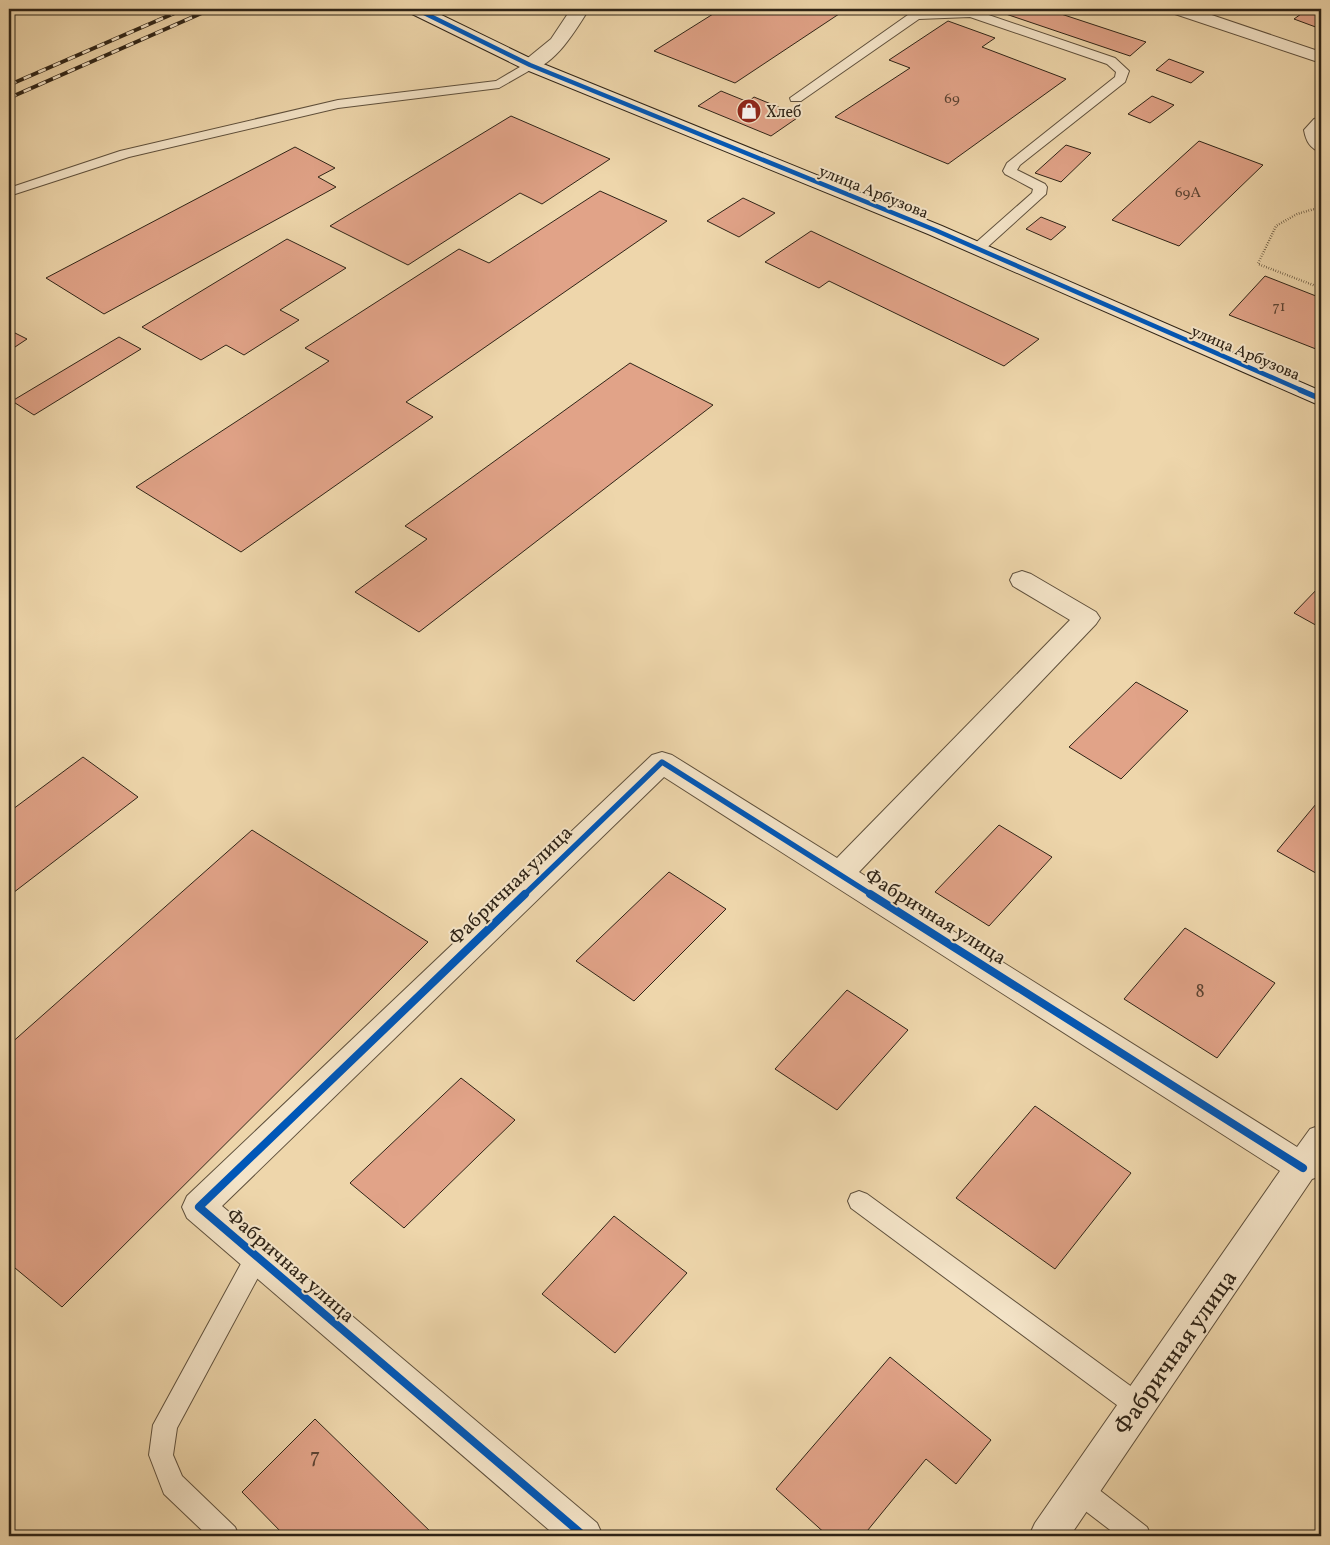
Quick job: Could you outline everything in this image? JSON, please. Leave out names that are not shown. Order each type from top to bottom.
[{"type":"street","name":"улица Арбузова","points":[[416,9],[530,65],[976,249],[1321,399]]},
{"type":"street","points":[[530,65],[558,43],[580,9]]},
{"type":"street","points":[[1178,9],[1321,58]]},
{"type":"street","points":[[1321,124],[1314,130],[1315,139],[1321,146]]},
{"type":"street","name":"Фабричная улица","points":[[839,874],[1088,618],[1022,580]]},
{"type":"street","name":"Фабричная улица","points":[[584,1536],[199,1207],[662,762],[1303,1168]]},
{"type":"street","name":"Фабричная улица","points":[[1048,1536],[1303,1168],[1321,1139]]},
{"type":"lane","points":[[899,9],[916,15],[971,13],[1111,62],[1123,70],[1122,79],[1014,163],[1010,171],[1040,187],[1039,194],[976,249]]},
{"type":"lane","points":[[796,98],[916,15]]},
{"type":"lane","points":[[9,192],[125,154],[338,104],[499,84],[530,65]]},
{"type":"lane","points":[[859,1201],[1138,1406]]},
{"type":"lane","points":[[226,1536],[173,1485],[161,1455],[165,1425],[257,1257]]},
{"type":"lane","points":[[1080,1490],[1138,1536]]},
{"type":"path","points":[[1321,207],[1298,214],[1276,226],[1258,264],[1321,288]]},
{"type":"building","points":[[721,9],[834,9],[842,12],[735,83],[654,51]]},
{"type":"building","points":[[991,9],[1046,9],[1146,42],[1130,56]]},
{"type":"building","points":[[1308,9],[1321,10],[1321,29],[1294,19]]},
{"type":"building","points":[[948,21],[995,38],[982,47],[1066,79],[948,164],[835,117],[910,68],[889,60]]},
{"type":"building","points":[[1169,59],[1204,72],[1191,83],[1156,70]]},
{"type":"building","name":"Хлеб","points":[[721,91],[748,102],[754,97],[800,116],[771,136],[698,106]]},
{"type":"building","points":[[1152,96],[1174,105],[1150,123],[1128,114]]},
{"type":"building","points":[[511,116],[610,159],[542,204],[520,193],[408,265],[330,226]]},
{"type":"building","points":[[1199,141],[1263,165],[1179,246],[1112,220]]},
{"type":"building","points":[[1066,145],[1091,153],[1061,182],[1035,173]]},
{"type":"building","points":[[295,147],[335,168],[318,177],[336,187],[104,314],[46,278]]},
{"type":"building","points":[[600,191],[667,221],[406,402],[433,417],[241,552],[136,487],[329,361],[305,348],[459,249],[489,263]]},
{"type":"building","points":[[743,198],[775,213],[739,237],[707,221]]},
{"type":"building","points":[[1041,217],[1066,227],[1051,240],[1026,229]]},
{"type":"building","points":[[811,231],[1039,339],[1004,366],[829,281],[819,288],[765,262]]},
{"type":"building","points":[[287,239],[346,268],[280,310],[299,320],[244,355],[226,345],[201,360],[142,327]]},
{"type":"building","points":[[1265,276],[1321,298],[1321,351],[1229,315]]},
{"type":"building","points":[[9,330],[27,339],[9,351]]},
{"type":"building","points":[[119,337],[141,349],[34,415],[12,401]]},
{"type":"building","points":[[630,363],[713,405],[419,632],[355,592],[427,539],[405,526]]},
{"type":"building","points":[[1321,585],[1321,628],[1294,613]]},
{"type":"building","points":[[1136,682],[1188,711],[1121,779],[1069,747]]},
{"type":"building","points":[[83,757],[138,797],[9,896],[9,812]]},
{"type":"building","points":[[1321,798],[1321,876],[1277,851]]},
{"type":"building","points":[[999,825],[1052,857],[989,926],[935,892]]},
{"type":"building","points":[[252,830],[428,942],[62,1307],[9,1263],[9,1045]]},
{"type":"building","points":[[669,872],[726,909],[634,1001],[576,961]]},
{"type":"building","points":[[1185,928],[1275,983],[1217,1058],[1124,999]]},
{"type":"building","points":[[847,990],[908,1030],[837,1110],[775,1069]]},
{"type":"building","points":[[461,1078],[515,1120],[404,1228],[350,1183]]},
{"type":"building","points":[[1035,1106],[1131,1173],[1055,1269],[956,1198]]},
{"type":"building","points":[[614,1216],[687,1273],[615,1353],[542,1294]]},
{"type":"building","points":[[890,1357],[991,1440],[956,1484],[926,1459],[863,1536],[828,1536],[776,1489]]},
{"type":"building","points":[[315,1419],[435,1536],[285,1536],[242,1492]]},
{"type":"railway","points":[[9,85],[184,9]]},
{"type":"railway","points":[[9,98],[211,9]]},
{"type":"cycle path","points":[[416,9],[530,65],[935,230],[1321,399]]},
{"type":"cycle path","points":[[584,1536],[199,1207],[662,762],[1303,1168]]},
{"type":"place","name":"Хлеб","points":[[749,111]]}]
